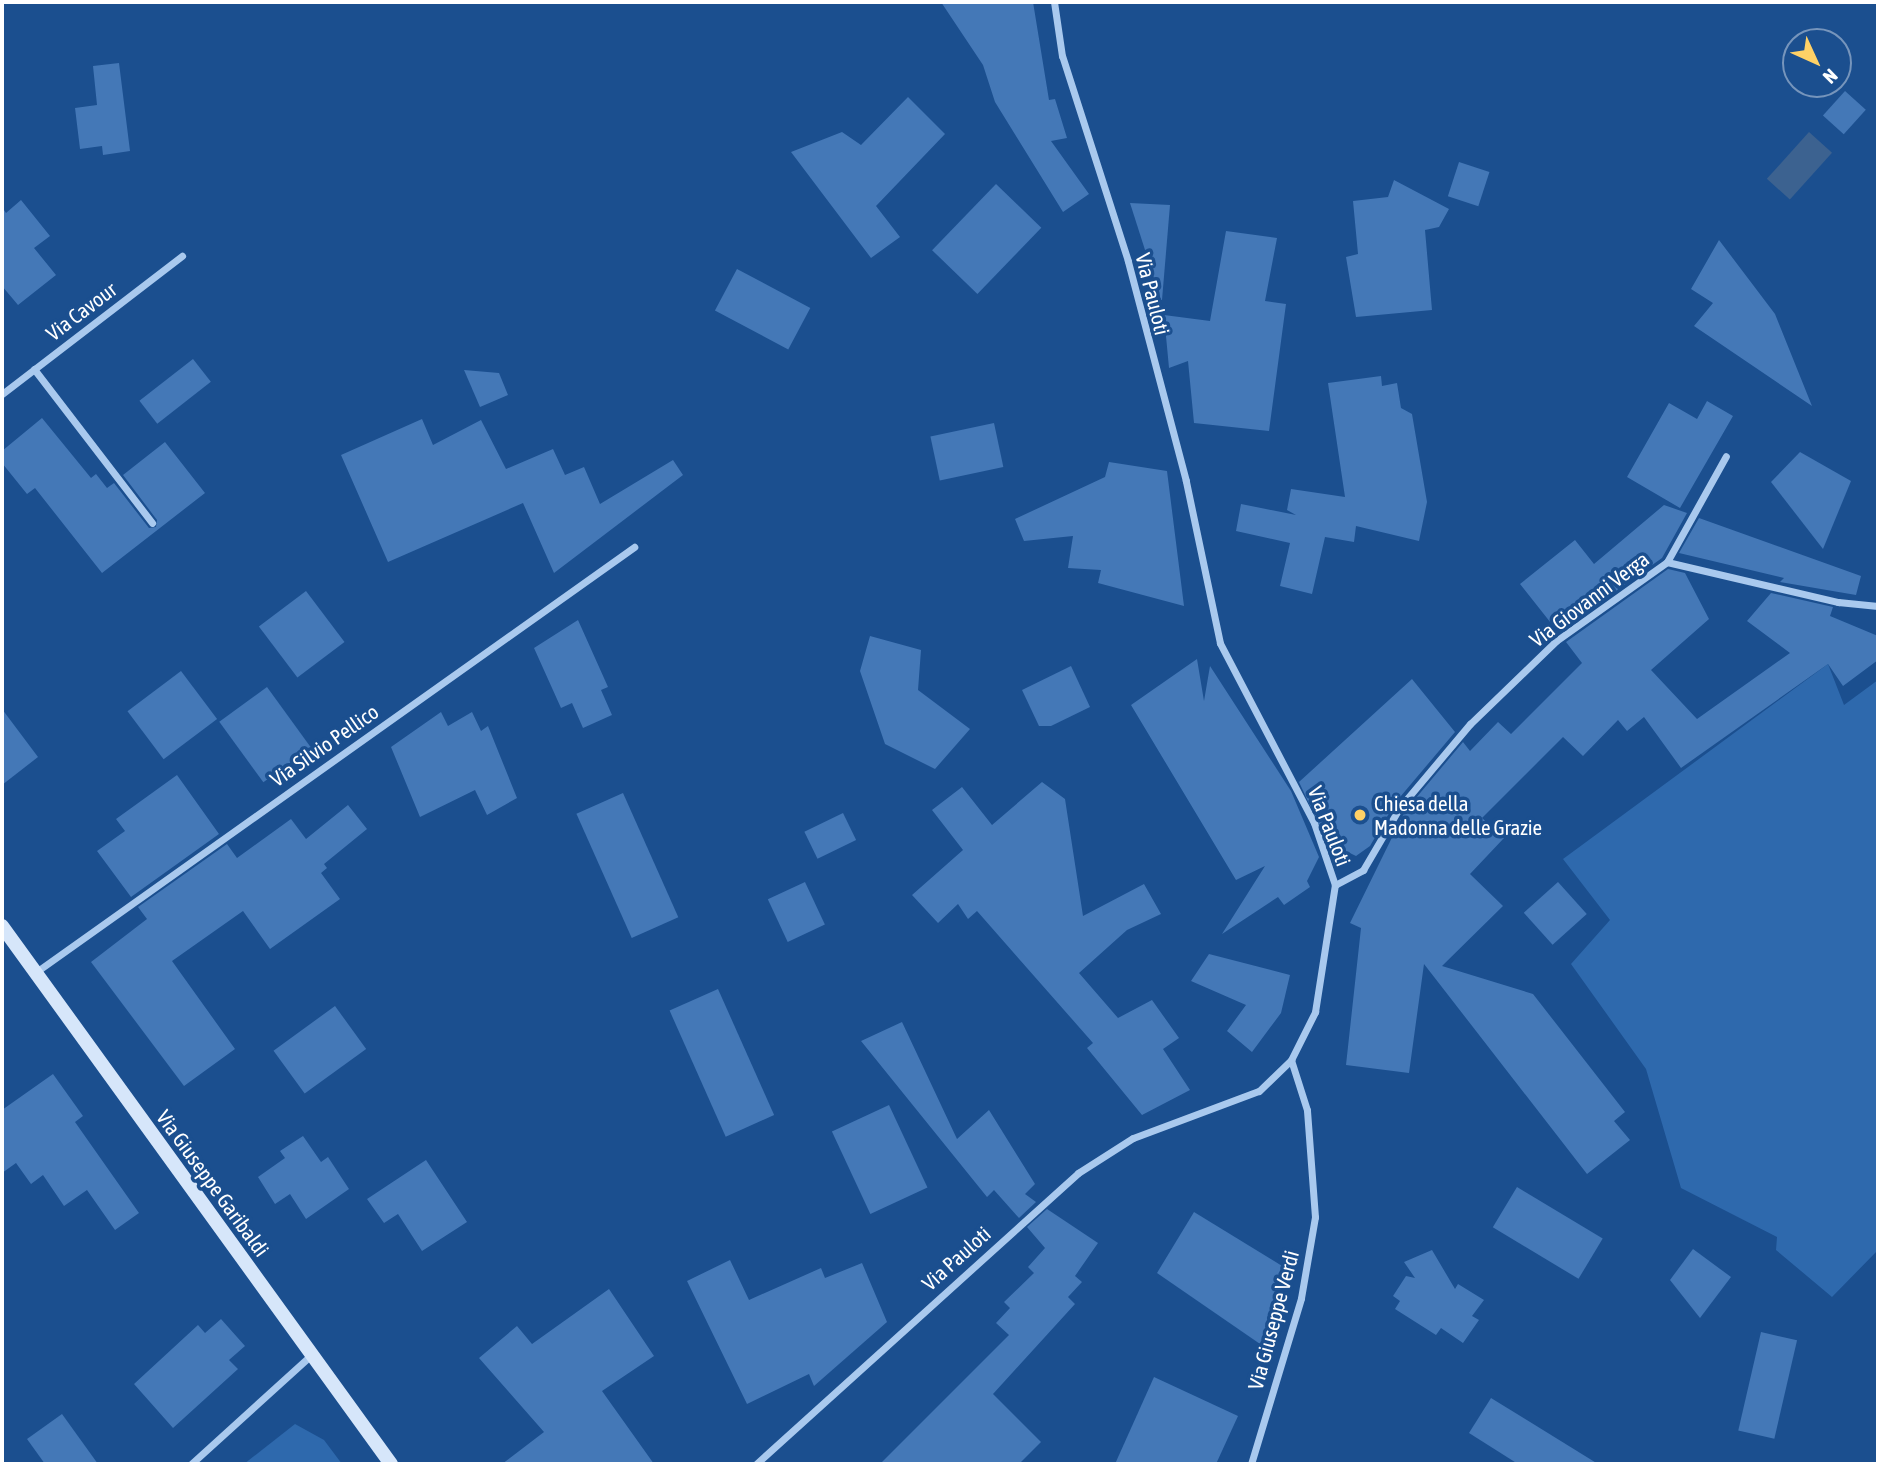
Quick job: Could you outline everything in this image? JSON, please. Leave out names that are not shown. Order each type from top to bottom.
[{"type":"main road","name":"Via Giuseppe Garibaldi","points":[[2,926],[391,1464]]},
{"type":"street","name":"Via Pauloti","points":[[756,1464],[1078,1173],[1133,1138],[1259,1091],[1291,1060],[1315,1012],[1335,885],[1308,811],[1220,643],[1186,481],[1128,261],[1062,56],[1054,2]]},
{"type":"street","name":"Via Cavour","points":[[2,394],[182,256]]},
{"type":"street","points":[[34,369],[152,523]]},
{"type":"street","points":[[1668,562],[1726,456]]},
{"type":"street","name":"Via Silvio Pellico","points":[[35,972],[634,547]]},
{"type":"street","name":"Via Giovanni Verga","points":[[1335,885],[1363,870],[1400,807],[1470,724],[1556,641],[1668,562],[1838,602],[1878,606]]},
{"type":"street","name":"Via Giuseppe Verdi","points":[[1251,1464],[1301,1298],[1315,1217],[1307,1110],[1291,1060]]},
{"type":"street","points":[[191,1464],[311,1355]]},
{"type":"shaded area","points":[[1809,132],[1832,153],[1790,200],[1767,179]]},
{"type":"shaded area","points":[[1828,664],[1844,705],[1878,680],[1878,1250],[1832,1297],[1776,1250],[1777,1237],[1681,1188],[1646,1069],[1571,964],[1610,920],[1563,859]]},
{"type":"shaded area","points":[[295,1424],[324,1440],[342,1464],[244,1464]]},
{"type":"building","points":[[941,2],[1033,2],[1049,100],[1055,99],[1067,138],[1051,141],[1089,194],[1063,212],[995,102],[983,65]]},
{"type":"building","points":[[119,63],[130,151],[103,155],[102,146],[80,149],[75,108],[97,105],[93,66]]},
{"type":"building","points":[[908,97],[945,134],[876,206],[900,237],[871,258],[791,152],[842,132],[861,145]]},
{"type":"building","points":[[1852,97],[1866,110],[1844,134],[1823,116],[1839,98]]},
{"type":"building","points":[[1459,162],[1489,172],[1478,206],[1448,196]]},
{"type":"building","points":[[1394,180],[1449,209],[1439,227],[1425,230],[1432,310],[1356,317],[1346,257],[1358,254],[1353,201],[1388,197]]},
{"type":"building","points":[[996,184],[1041,228],[977,294],[932,250]]},
{"type":"building","points":[[21,200],[50,236],[34,248],[56,275],[18,305],[2,286],[2,207],[6,213]]},
{"type":"building","points":[[1130,203],[1170,205],[1162,300],[1161,300]]},
{"type":"building","points":[[1226,231],[1277,238],[1265,301],[1286,304],[1269,431],[1194,423],[1188,361],[1169,368],[1164,315],[1210,321]]},
{"type":"building","points":[[1719,240],[1775,314],[1812,406],[1694,326],[1713,303],[1691,289]]},
{"type":"building","points":[[737,269],[810,308],[788,349],[715,310]]},
{"type":"building","points":[[193,359],[211,382],[157,424],[139,401]]},
{"type":"building","points":[[464,370],[499,373],[508,395],[480,407]]},
{"type":"building","points":[[1381,376],[1382,386],[1397,383],[1401,408],[1412,414],[1427,502],[1419,541],[1356,526],[1354,542],[1325,537],[1312,594],[1280,586],[1290,543],[1236,531],[1241,504],[1296,515],[1287,510],[1291,489],[1345,497],[1328,383]]},
{"type":"building","points":[[1707,401],[1733,416],[1680,508],[1627,477],[1669,403],[1697,419]]},
{"type":"building","points":[[42,418],[91,478],[96,474],[107,488],[114,483],[149,528],[156,527],[157,520],[123,475],[165,442],[205,493],[102,573],[35,488],[27,494],[2,463],[2,451]]},
{"type":"building","points":[[422,419],[433,445],[481,420],[506,469],[553,449],[565,475],[584,467],[600,504],[673,460],[683,475],[554,573],[523,503],[388,562],[341,455]]},
{"type":"building","points":[[994,423],[1003,467],[940,481],[930,437]]},
{"type":"building","points":[[1800,452],[1851,481],[1823,549],[1771,482]]},
{"type":"building","points":[[1109,462],[1167,471],[1184,606],[1098,583],[1101,570],[1068,568],[1073,536],[1024,541],[1015,519],[1105,477]]},
{"type":"building","points":[[1664,505],[1687,513],[1662,558],[1558,632],[1520,584],[1575,540],[1594,564]]},
{"type":"building","points":[[1699,518],[1861,576],[1856,595],[1780,582],[1784,578],[1679,553]]},
{"type":"building","points":[[1668,569],[1685,573],[1709,619],[1651,670],[1697,719],[1790,653],[1747,621],[1771,593],[1833,607],[1830,616],[1878,636],[1878,660],[1843,686],[1828,664],[1681,768],[1644,717],[1627,731],[1618,720],[1583,756],[1563,737],[1482,818],[1504,838],[1470,874],[1503,906],[1442,966],[1533,994],[1625,1112],[1614,1121],[1630,1140],[1587,1174],[1424,964],[1409,1073],[1346,1065],[1361,928],[1350,923],[1405,811],[1463,742],[1470,751],[1498,722],[1511,734],[1582,663],[1566,642]]},
{"type":"building","points":[[306,591],[345,642],[297,678],[259,627]]},
{"type":"building","points":[[578,620],[608,687],[601,690],[612,715],[583,728],[572,703],[561,708],[534,648]]},
{"type":"building","points":[[870,636],[921,650],[918,690],[970,729],[935,769],[885,744],[860,671]]},
{"type":"building","points":[[1197,659],[1204,701],[1210,666],[1291,791],[1319,857],[1307,881],[1310,887],[1284,905],[1278,897],[1222,934],[1265,866],[1236,880],[1131,705]]},
{"type":"building","points":[[1071,666],[1090,707],[1051,726],[1039,726],[1022,690]]},
{"type":"building","points":[[181,671],[217,719],[164,759],[127,711]]},
{"type":"building","points":[[1412,679],[1455,732],[1395,803],[1370,846],[1356,856],[1327,842],[1299,782]]},
{"type":"building","points":[[267,687],[311,748],[263,782],[219,722]]},
{"type":"building","points":[[2,709],[38,757],[2,785]]},
{"type":"building","points":[[441,712],[448,726],[472,712],[481,731],[488,726],[517,798],[487,815],[475,790],[420,817],[391,747]]},
{"type":"building","points":[[177,775],[219,834],[131,897],[97,851],[125,831],[116,819]]},
{"type":"building","points":[[1042,782],[1065,799],[1083,916],[1144,884],[1161,914],[1127,930],[1079,973],[1118,1018],[1152,1000],[1179,1038],[1163,1049],[1190,1090],[1142,1115],[1087,1048],[1093,1043],[977,911],[968,919],[958,904],[938,923],[912,895],[963,850],[932,810],[962,787],[992,825]]},
{"type":"building","points":[[623,793],[678,917],[632,938],[576,814]]},
{"type":"building","points":[[348,805],[367,829],[324,864],[327,868],[321,873],[340,899],[270,949],[243,911],[172,961],[235,1049],[184,1086],[91,962],[147,919],[138,907],[227,844],[237,858],[291,819],[306,839]]},
{"type":"building","points":[[843,813],[856,840],[818,859],[804,832]]},
{"type":"building","points":[[805,882],[825,925],[788,942],[768,899]]},
{"type":"building","points":[[1558,882],[1587,914],[1553,945],[1524,913]]},
{"type":"building","points":[[1209,954],[1290,975],[1281,1013],[1252,1052],[1227,1031],[1246,1005],[1191,981]]},
{"type":"building","points":[[718,989],[774,1115],[726,1137],[670,1011]]},
{"type":"building","points":[[335,1006],[366,1049],[305,1094],[274,1051]]},
{"type":"building","points":[[902,1022],[957,1139],[989,1110],[1035,1184],[1025,1194],[1036,1202],[1019,1218],[994,1190],[987,1197],[861,1041]]},
{"type":"building","points":[[53,1074],[83,1116],[75,1122],[139,1213],[115,1230],[87,1190],[64,1206],[43,1175],[31,1184],[16,1163],[2,1173],[2,1110]]},
{"type":"building","points":[[889,1105],[927,1187],[870,1214],[832,1132]]},
{"type":"building","points":[[303,1136],[321,1162],[328,1157],[349,1189],[306,1219],[290,1194],[275,1204],[258,1177],[285,1158],[280,1151]]},
{"type":"building","points":[[426,1160],[467,1222],[422,1251],[398,1214],[384,1223],[367,1199]]},
{"type":"building","points":[[1517,1187],[1603,1239],[1579,1279],[1493,1227]]},
{"type":"building","points":[[1047,1209],[1098,1243],[1075,1276],[1082,1282],[1068,1297],[1075,1304],[993,1394],[1041,1442],[1019,1464],[880,1464],[1009,1335],[996,1323],[1010,1308],[1004,1302],[1034,1273],[1028,1267],[1045,1248],[1027,1227]]},
{"type":"building","points":[[1194,1212],[1287,1269],[1263,1346],[1157,1273]]},
{"type":"building","points":[[1693,1249],[1731,1277],[1700,1318],[1670,1280]]},
{"type":"building","points":[[1432,1250],[1455,1289],[1458,1284],[1484,1300],[1472,1316],[1479,1320],[1463,1343],[1441,1328],[1436,1335],[1395,1309],[1400,1301],[1393,1296],[1406,1276],[1415,1278],[1404,1262]]},
{"type":"building","points":[[730,1260],[749,1300],[821,1268],[825,1278],[862,1263],[887,1322],[814,1386],[809,1374],[747,1404],[687,1281]]},
{"type":"building","points":[[609,1289],[654,1356],[602,1391],[654,1464],[502,1464],[544,1432],[479,1358],[517,1326],[532,1344]]},
{"type":"building","points":[[221,1319],[245,1346],[229,1360],[238,1369],[173,1428],[134,1384],[198,1325],[205,1333]]},
{"type":"building","points":[[1761,1332],[1797,1340],[1774,1439],[1738,1430]]},
{"type":"building","points":[[1154,1377],[1238,1416],[1216,1464],[1115,1464]]},
{"type":"building","points":[[1491,1398],[1598,1464],[1518,1464],[1469,1433]]},
{"type":"building","points":[[62,1414],[98,1464],[45,1464],[27,1439]]},
{"type":"place","name":"Chiesa della Madonna delle Grazie","points":[[1360,815]]}]
